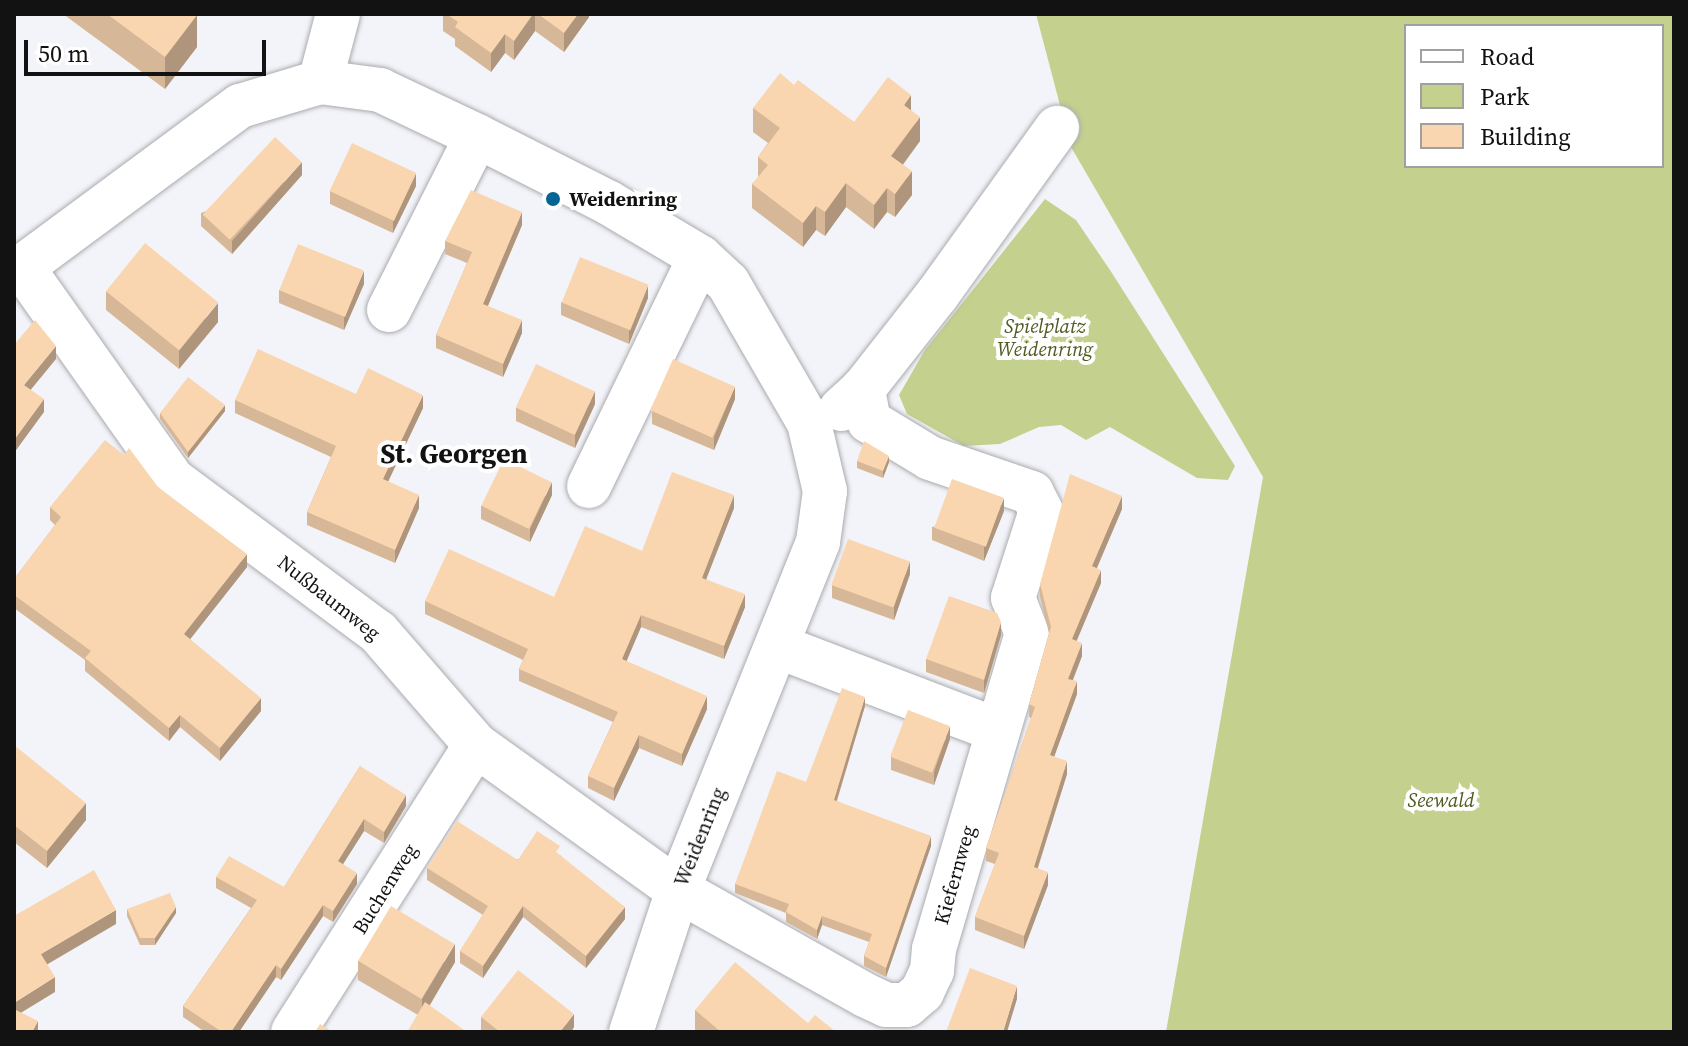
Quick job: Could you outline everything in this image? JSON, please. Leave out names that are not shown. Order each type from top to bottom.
[{"type":"street","points":[[320,82],[338,14]]},
{"type":"street","name":"Weidenring","points":[[18,270],[240,106],[320,82],[380,90],[477,136],[609,203],[700,257],[728,283],[809,423],[825,491],[818,542],[678,890],[631,1032]]},
{"type":"street","points":[[809,423],[837,412],[863,389],[1057,128]]},
{"type":"street","points":[[389,310],[477,136]]},
{"type":"street","points":[[589,486],[700,257]]},
{"type":"street","name":"Nußbaumweg","points":[[18,270],[173,480],[378,632],[476,745],[678,890]]},
{"type":"street","name":"Kiefernweg","points":[[678,890],[886,1005],[907,1005],[922,992],[932,971],[934,949],[1027,634],[1013,598],[1041,511],[1032,493],[930,458],[869,421],[863,389]]},
{"type":"street","points":[[777,646],[997,730]]},
{"type":"street","name":"Buchenweg","points":[[293,1032],[476,745]]},
{"type":"green space","name":"Seewald","points":[[1036,14],[1674,14],[1674,1032],[1166,1032],[1263,477],[1071,147]]},
{"type":"green space","name":"Spielplatz Weidenring","points":[[1045,199],[1076,220],[1110,270],[1235,466],[1228,480],[1197,478],[1110,427],[1086,440],[1061,425],[1039,427],[1000,444],[964,446],[907,414],[899,395],[925,350]]},
{"type":"building","points":[[107,14],[196,14],[197,15],[165,57]]},
{"type":"building","points":[[446,14],[533,14],[514,41],[505,34],[491,53],[455,27],[458,22]]},
{"type":"building","points":[[538,14],[578,14],[564,33]]},
{"type":"building","points":[[780,73],[794,85],[798,80],[854,122],[888,77],[911,95],[904,105],[920,117],[891,156],[912,171],[895,194],[887,188],[874,205],[846,183],[825,212],[816,206],[803,223],[752,184],[768,165],[758,157],[780,128],[753,108]]},
{"type":"building","points":[[275,137],[302,162],[230,240],[203,215]]},
{"type":"building","points":[[352,143],[416,173],[394,221],[330,191]]},
{"type":"building","points":[[471,190],[522,212],[483,304],[522,320],[503,364],[436,335],[472,252],[445,241]]},
{"type":"building","points":[[145,243],[218,302],[179,350],[106,291]]},
{"type":"building","points":[[298,244],[364,271],[345,317],[279,290]]},
{"type":"building","points":[[580,257],[649,285],[630,330],[562,302]]},
{"type":"building","points":[[35,320],[56,346],[24,385],[44,399],[14,440],[14,345]]},
{"type":"building","points":[[258,349],[356,394],[368,368],[423,395],[383,479],[419,495],[395,550],[307,512],[336,446],[235,400]]},
{"type":"building","points":[[673,359],[735,387],[712,438],[650,410]]},
{"type":"building","points":[[536,364],[595,391],[575,435],[516,408]]},
{"type":"building","points":[[188,377],[225,405],[188,452],[160,413]]},
{"type":"building","points":[[105,440],[124,455],[129,448],[158,487],[247,554],[184,634],[261,698],[220,748],[180,715],[169,728],[85,658],[91,651],[14,595],[14,579],[61,517],[50,507]]},
{"type":"building","points":[[864,441],[889,456],[883,471],[857,461]]},
{"type":"building","points":[[504,459],[552,482],[529,529],[481,506]]},
{"type":"building","points":[[672,472],[734,495],[702,578],[745,594],[724,646],[641,615],[622,659],[707,696],[682,754],[639,735],[614,788],[588,776],[618,712],[519,669],[528,649],[425,601],[449,549],[554,597],[585,526],[642,551]]},
{"type":"building","points":[[1070,474],[1122,496],[1092,566],[1101,570],[1072,639],[1082,643],[1068,679],[1077,681],[1050,755],[1067,761],[1034,867],[1048,872],[1024,936],[975,917],[999,853],[986,848],[1035,707],[1029,704],[1051,627],[1040,584]]},
{"type":"building","points":[[952,479],[1004,498],[986,547],[934,528]]},
{"type":"building","points":[[848,539],[910,562],[893,608],[831,585]]},
{"type":"building","points":[[949,596],[997,613],[1001,622],[984,680],[926,659]]},
{"type":"building","points":[[842,688],[865,697],[834,800],[931,836],[886,968],[864,956],[872,934],[822,916],[817,930],[786,912],[789,904],[735,884],[777,771],[806,782]]},
{"type":"building","points":[[908,710],[950,726],[932,773],[890,757]]},
{"type":"building","points":[[14,745],[86,803],[47,851],[14,825]]},
{"type":"building","points":[[360,766],[406,795],[384,832],[364,819],[338,861],[357,873],[333,911],[323,905],[281,969],[276,965],[231,1032],[222,1032],[183,1006],[257,900],[216,877],[229,856],[284,887]]},
{"type":"building","points":[[457,821],[518,860],[537,831],[560,846],[556,852],[625,907],[586,956],[523,906],[483,966],[460,951],[488,906],[427,868]]},
{"type":"building","points":[[94,870],[116,910],[41,954],[55,977],[14,1003],[14,916]]},
{"type":"building","points":[[170,893],[176,907],[155,938],[140,938],[127,909]]},
{"type":"building","points":[[391,906],[454,944],[421,999],[358,961]]},
{"type":"building","points":[[735,962],[808,1023],[815,1015],[836,1032],[721,1032],[695,1010]]},
{"type":"building","points":[[970,968],[1017,986],[1003,1032],[946,1032]]},
{"type":"building","points":[[518,970],[574,1014],[560,1032],[500,1032],[481,1017]]},
{"type":"building","points":[[425,1002],[467,1032],[407,1032]]},
{"type":"building","points":[[14,1009],[38,1021],[32,1032],[14,1032]]},
{"type":"building","points":[[320,1024],[333,1032],[315,1032]]},
{"type":"place","name":"Weidenring","points":[[553,199]]},
{"type":"district","name":"St. Georgen","points":[[454,453]]}]
